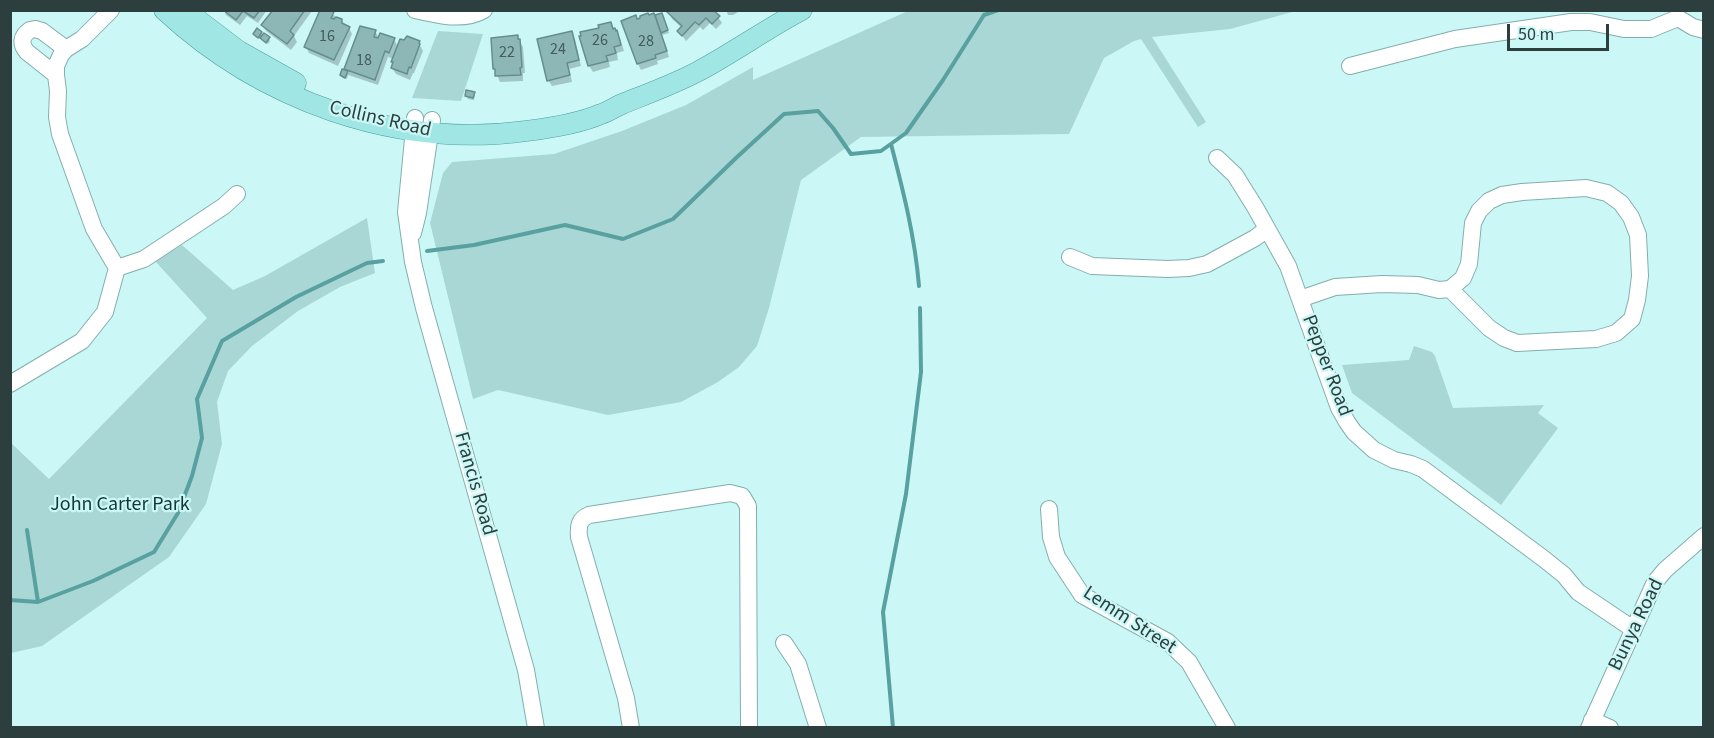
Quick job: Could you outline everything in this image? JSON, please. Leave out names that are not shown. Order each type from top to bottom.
[{"type":"main road","name":"Collins Road","points":[[164,10],[234,64],[283,91],[335,112],[369,122],[423,126],[521,121],[621,105],[698,72],[802,10]]},
{"type":"main road","name":"Collins Road","points":[[185,10],[239,51],[286,78],[329,97],[423,126]]},
{"type":"street","points":[[10,384],[82,340],[105,312],[117,268],[94,229],[60,134],[57,117],[56,75],[58,61],[66,49],[82,39],[111,10]]},
{"type":"street","points":[[415,10],[472,16],[484,10]]},
{"type":"street","points":[[1350,66],[1455,39],[1571,22],[1590,22],[1624,29],[1651,29],[1678,14],[1693,27],[1704,30]]},
{"type":"street","points":[[56,75],[43,67],[23,48],[23,36],[30,30],[39,29],[66,49]]},
{"type":"street","name":"Francis Road","points":[[423,126],[418,213],[411,240],[416,278],[526,670],[536,728]]},
{"type":"street","name":"Pepper Road","points":[[1217,158],[1235,175],[1288,266],[1339,408],[1354,432],[1374,450],[1423,470],[1544,559],[1564,575],[1578,592],[1633,629]]},
{"type":"street","points":[[1300,299],[1335,287],[1382,284],[1418,285],[1439,290],[1450,289],[1463,278],[1469,264],[1473,223],[1479,211],[1489,201],[1502,195],[1587,188],[1607,193],[1621,203],[1631,217],[1638,235],[1640,276],[1632,319],[1616,333],[1596,339],[1517,343],[1489,328],[1450,289]]},
{"type":"street","points":[[117,268],[144,259],[224,206],[237,194]]},
{"type":"street","points":[[1070,257],[1092,266],[1189,268],[1207,264],[1267,229]]},
{"type":"street","points":[[631,728],[626,698],[579,537],[580,521],[590,515],[730,493],[742,496],[748,506],[749,728]]},
{"type":"street","name":"Lemm Street","points":[[1049,509],[1051,537],[1057,557],[1082,595],[1168,642],[1189,662],[1227,728]]},
{"type":"street","name":"Bunya Road","points":[[1591,724],[1655,582],[1665,570],[1704,536]]},
{"type":"street","points":[[784,643],[798,664],[818,728]]},
{"type":"street","points":[[1591,724],[1610,728]]},
{"type":"green space","points":[[908,11],[1296,11],[1230,29],[1152,37],[1206,122],[1198,127],[1141,39],[1104,58],[1069,134],[861,137],[801,180],[769,308],[757,346],[739,367],[718,382],[681,402],[608,415],[498,390],[473,399],[430,223],[443,173],[452,162],[554,154],[622,131],[686,105],[753,67],[753,80]]},
{"type":"green space","points":[[438,31],[483,34],[461,101],[412,98]]},
{"type":"green space","name":"John Carter Park","points":[[367,218],[375,273],[340,287],[298,311],[252,346],[228,371],[217,402],[222,444],[206,504],[169,557],[42,646],[11,653],[10,442],[49,479],[207,318],[155,261],[182,245],[233,290],[265,276]]},
{"type":"green space","points":[[1414,346],[1432,352],[1435,356],[1453,408],[1544,405],[1538,413],[1558,428],[1501,505],[1352,393],[1342,365],[1409,360]]},
{"type":"building","points":[[223,10],[260,10],[254,18],[243,11],[236,20]]},
{"type":"building","points":[[273,10],[305,10],[290,31],[294,35],[287,44],[261,25]]},
{"type":"building","points":[[320,10],[334,12],[331,18],[342,19],[342,23],[350,27],[334,60],[304,47]]},
{"type":"building","points":[[669,10],[713,10],[720,16],[712,24],[706,18],[699,25],[695,22],[682,36],[677,31],[682,26],[667,12]]},
{"type":"building","points":[[648,13],[649,15],[654,13],[667,51],[655,55],[656,58],[637,64],[621,21],[636,15],[637,19]]},
{"type":"building","points":[[662,13],[668,30],[661,33],[655,15]]},
{"type":"building","points":[[611,22],[613,29],[617,30],[621,45],[614,47],[616,53],[606,56],[608,61],[588,66],[579,36],[581,36],[580,32],[599,28],[598,25]]},
{"type":"building","points":[[360,26],[376,30],[374,37],[378,38],[380,33],[395,38],[389,53],[385,51],[375,80],[344,69]]},
{"type":"building","points":[[257,28],[262,32],[258,38],[253,34]]},
{"type":"building","points":[[572,31],[579,60],[567,63],[570,75],[547,81],[537,39]]},
{"type":"building","points":[[264,33],[270,37],[266,43],[260,38]]},
{"type":"building","points":[[518,35],[521,75],[495,76],[491,38]]},
{"type":"building","points":[[407,36],[420,41],[420,44],[407,74],[391,68],[393,62],[391,62],[400,39],[404,40]]},
{"type":"building","points":[[342,69],[348,71],[345,78],[340,75]]},
{"type":"building","points":[[466,90],[475,92],[473,98],[465,96]]},
{"type":"waterway","points":[[427,251],[474,245],[565,225],[623,239],[673,219],[784,114],[818,111],[851,154],[881,151],[906,133],[984,15],[998,10]]},
{"type":"waterway","points":[[891,144],[912,232],[919,286]]},
{"type":"waterway","points":[[10,600],[38,602],[93,581],[154,552],[178,513],[192,476],[202,438],[197,399],[222,341],[296,297],[367,263],[383,261]]},
{"type":"waterway","points":[[893,728],[883,612],[906,494],[921,372],[920,308]]},
{"type":"waterway","points":[[27,530],[38,602]]}]
